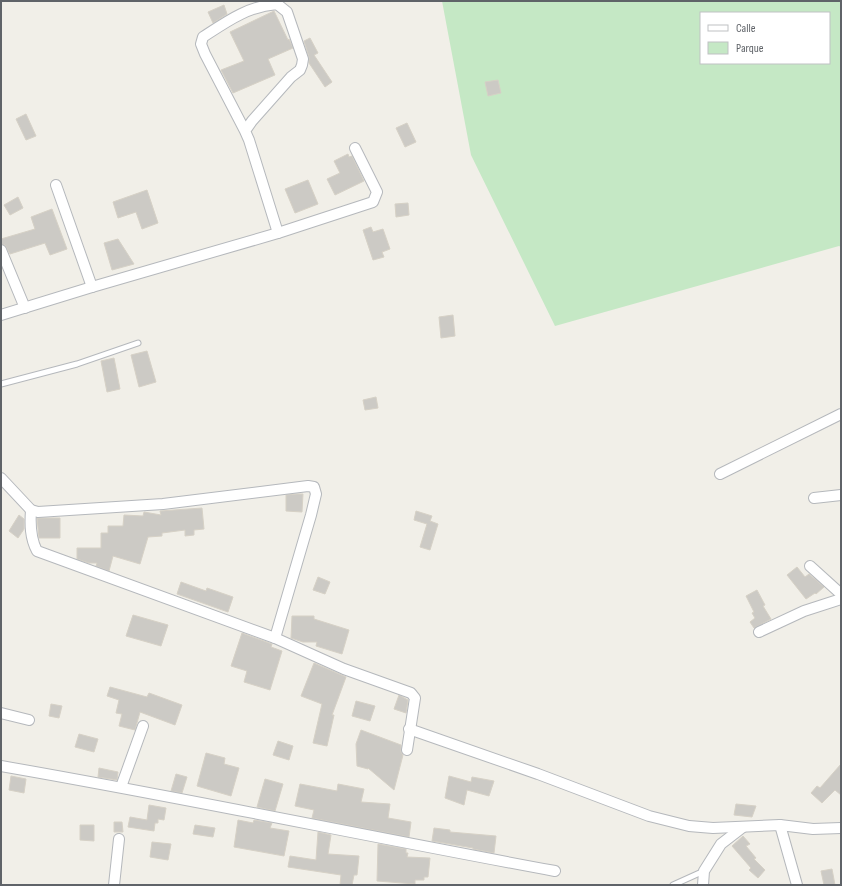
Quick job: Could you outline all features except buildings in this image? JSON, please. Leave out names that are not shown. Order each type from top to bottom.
[{"type":"street","points":[[245,131],[291,77],[300,70],[302,65],[303,59],[287,12],[277,4],[263,5],[238,15],[203,37],[201,44],[249,140],[278,233]]},
{"type":"street","points":[[1,315],[278,233],[373,202],[377,192],[355,148]]},
{"type":"street","points":[[56,185],[92,287]]},
{"type":"street","points":[[1,250],[25,308]]},
{"type":"street","points":[[720,474],[841,414]]},
{"type":"street","points":[[1,478],[31,510],[38,512],[163,504],[308,486],[314,487],[316,494],[311,515],[275,638]]},
{"type":"street","points":[[814,498],[841,495]]},
{"type":"street","points":[[31,510],[30,522],[32,541],[37,551],[275,638],[344,669],[411,693],[415,698],[409,729],[407,750]]},
{"type":"street","points":[[810,566],[841,594]]},
{"type":"street","points":[[759,632],[804,611],[841,599]]},
{"type":"street","points":[[1,714],[29,720]]},
{"type":"street","points":[[121,787],[143,726]]},
{"type":"street","points":[[409,729],[538,774],[649,816],[689,826],[713,828],[780,825],[813,828],[841,828]]},
{"type":"street","points":[[1,766],[121,787],[387,840],[555,871]]},
{"type":"street","points":[[780,825],[797,885]]},
{"type":"street","points":[[703,885],[704,871],[721,844],[743,827]]},
{"type":"street","points":[[114,885],[119,839]]},
{"type":"lane","points":[[1,384],[77,364],[138,343]]},
{"type":"lane","points":[[673,885],[704,871]]},
{"type":"green space","points":[[442,1],[841,1],[841,247],[839,246],[555,326],[471,155]]}]
